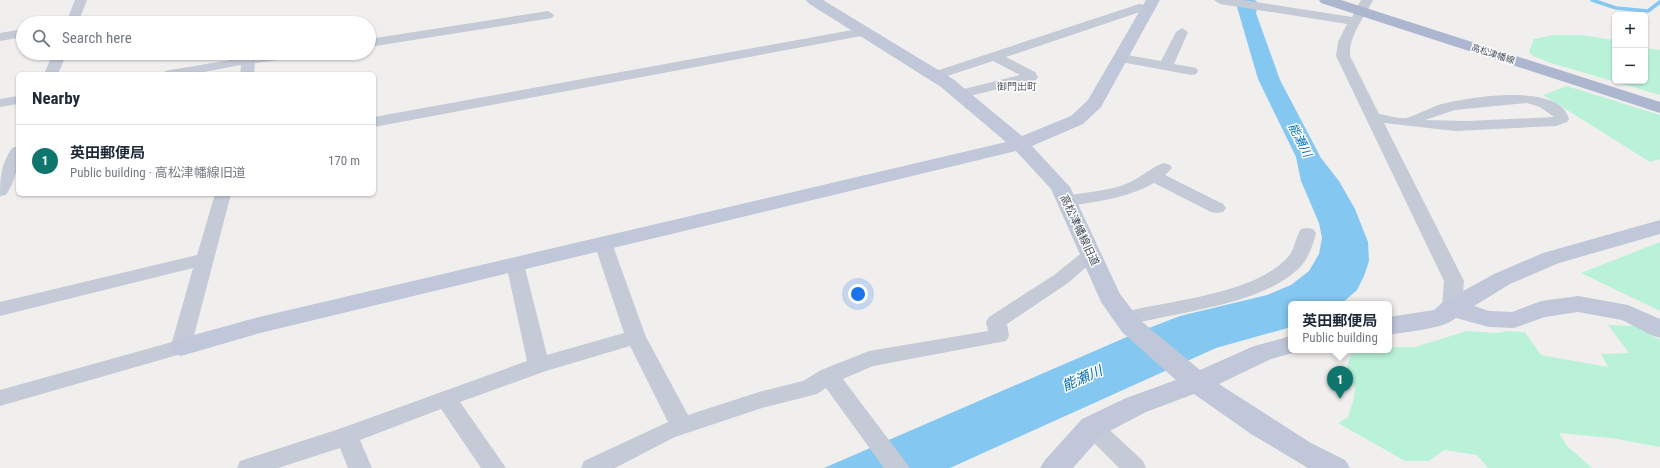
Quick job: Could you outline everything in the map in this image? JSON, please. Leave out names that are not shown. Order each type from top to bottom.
[{"type":"main road","name":"高松津幡線","points":[[1326,0],[1660,108]]},
{"type":"street","points":[[75,16],[81,0]]},
{"type":"street","name":"高松津幡線旧道","points":[[813,0],[935,76],[961,94],[1020,144],[1060,188],[1109,296],[1127,322],[1190,378],[1261,426],[1335,468]]},
{"type":"street","points":[[1220,0],[1266,7],[1361,11],[1342,50],[1343,56],[1454,281],[1452,308]]},
{"type":"street","points":[[935,76],[1151,4]]},
{"type":"street","points":[[0,398],[259,324],[1020,144],[1077,120],[1095,103],[1151,4]]},
{"type":"street","points":[[376,42],[548,15]]},
{"type":"street","points":[[376,122],[863,32]]},
{"type":"street","points":[[1166,66],[1182,32]]},
{"type":"street","points":[[0,37],[16,34]]},
{"type":"street","points":[[961,94],[1031,77],[1023,71],[994,56]]},
{"type":"street","points":[[1121,58],[1191,71]]},
{"type":"street","points":[[52,72],[57,60]]},
{"type":"street","points":[[192,72],[248,67],[275,60]]},
{"type":"street","points":[[1372,117],[1410,122],[1455,126],[1562,119],[1561,115],[1541,102],[1528,99],[1478,103],[1439,110],[1410,122]]},
{"type":"street","points":[[0,104],[16,100]]},
{"type":"street","points":[[0,191],[11,158]]},
{"type":"street","points":[[1066,201],[1114,192],[1131,187],[1159,172],[1217,208]]},
{"type":"street","points":[[181,346],[222,196]]},
{"type":"street","points":[[1392,325],[1441,317],[1452,308],[1502,279],[1551,258],[1660,227]]},
{"type":"street","points":[[1127,322],[1143,313],[1223,295],[1259,285],[1281,274],[1294,262],[1304,248],[1307,233]]},
{"type":"street","points":[[603,243],[636,337],[682,426]]},
{"type":"street","points":[[593,468],[667,431],[759,400],[809,388],[829,376],[869,359],[999,336],[996,322],[1061,279],[1091,255]]},
{"type":"street","points":[[0,309],[205,259]]},
{"type":"street","points":[[514,264],[540,365]]},
{"type":"street","points":[[1452,308],[1489,320],[1514,320],[1541,308],[1578,304],[1628,313],[1660,329]]},
{"type":"street","points":[[249,468],[347,436],[476,387],[540,365],[636,337]]},
{"type":"street","points":[[1055,468],[1092,428],[1190,378],[1263,352],[1288,346]]},
{"type":"street","points":[[829,376],[898,468]]},
{"type":"street","points":[[446,399],[494,468]]},
{"type":"street","points":[[1092,428],[1134,468]]},
{"type":"street","points":[[347,436],[360,468]]},
{"type":"green space","points":[[1554,35],[1580,35],[1612,40],[1612,81],[1551,63],[1533,56],[1529,52],[1534,39]]},
{"type":"green space","points":[[1648,48],[1660,50],[1660,95],[1623,84],[1648,84]]},
{"type":"green space","points":[[1567,86],[1660,115],[1660,159],[1650,162],[1543,95]]},
{"type":"green space","points":[[1660,242],[1660,311],[1581,273]]},
{"type":"green space","points":[[1608,325],[1634,326],[1660,340],[1660,447],[1611,438],[1559,433],[1567,446],[1592,468],[1488,468],[1477,455],[1444,450],[1429,461],[1405,461],[1338,423],[1348,417],[1354,398],[1355,388],[1347,367],[1351,353],[1392,353],[1392,347],[1415,347],[1467,331],[1496,333],[1508,331],[1525,332],[1541,355],[1608,367],[1601,354],[1629,353]]},
{"type":"water","name":"能瀬川","points":[[1235,0],[1255,0],[1258,3],[1256,13],[1280,80],[1321,158],[1339,181],[1355,209],[1368,242],[1369,261],[1357,290],[1344,301],[1288,301],[1288,328],[1216,348],[950,468],[824,468],[1136,333],[1180,316],[1267,295],[1291,285],[1309,271],[1319,254],[1322,238],[1319,223],[1301,181],[1296,157],[1258,79]]},
{"type":"waterway","points":[[1592,0],[1616,8],[1648,11],[1660,2]]},
{"type":"place","name":"英田郵便局","points":[[1340,399]]},
{"type":"district","name":"御門出町","points":[[1017,86]]}]
